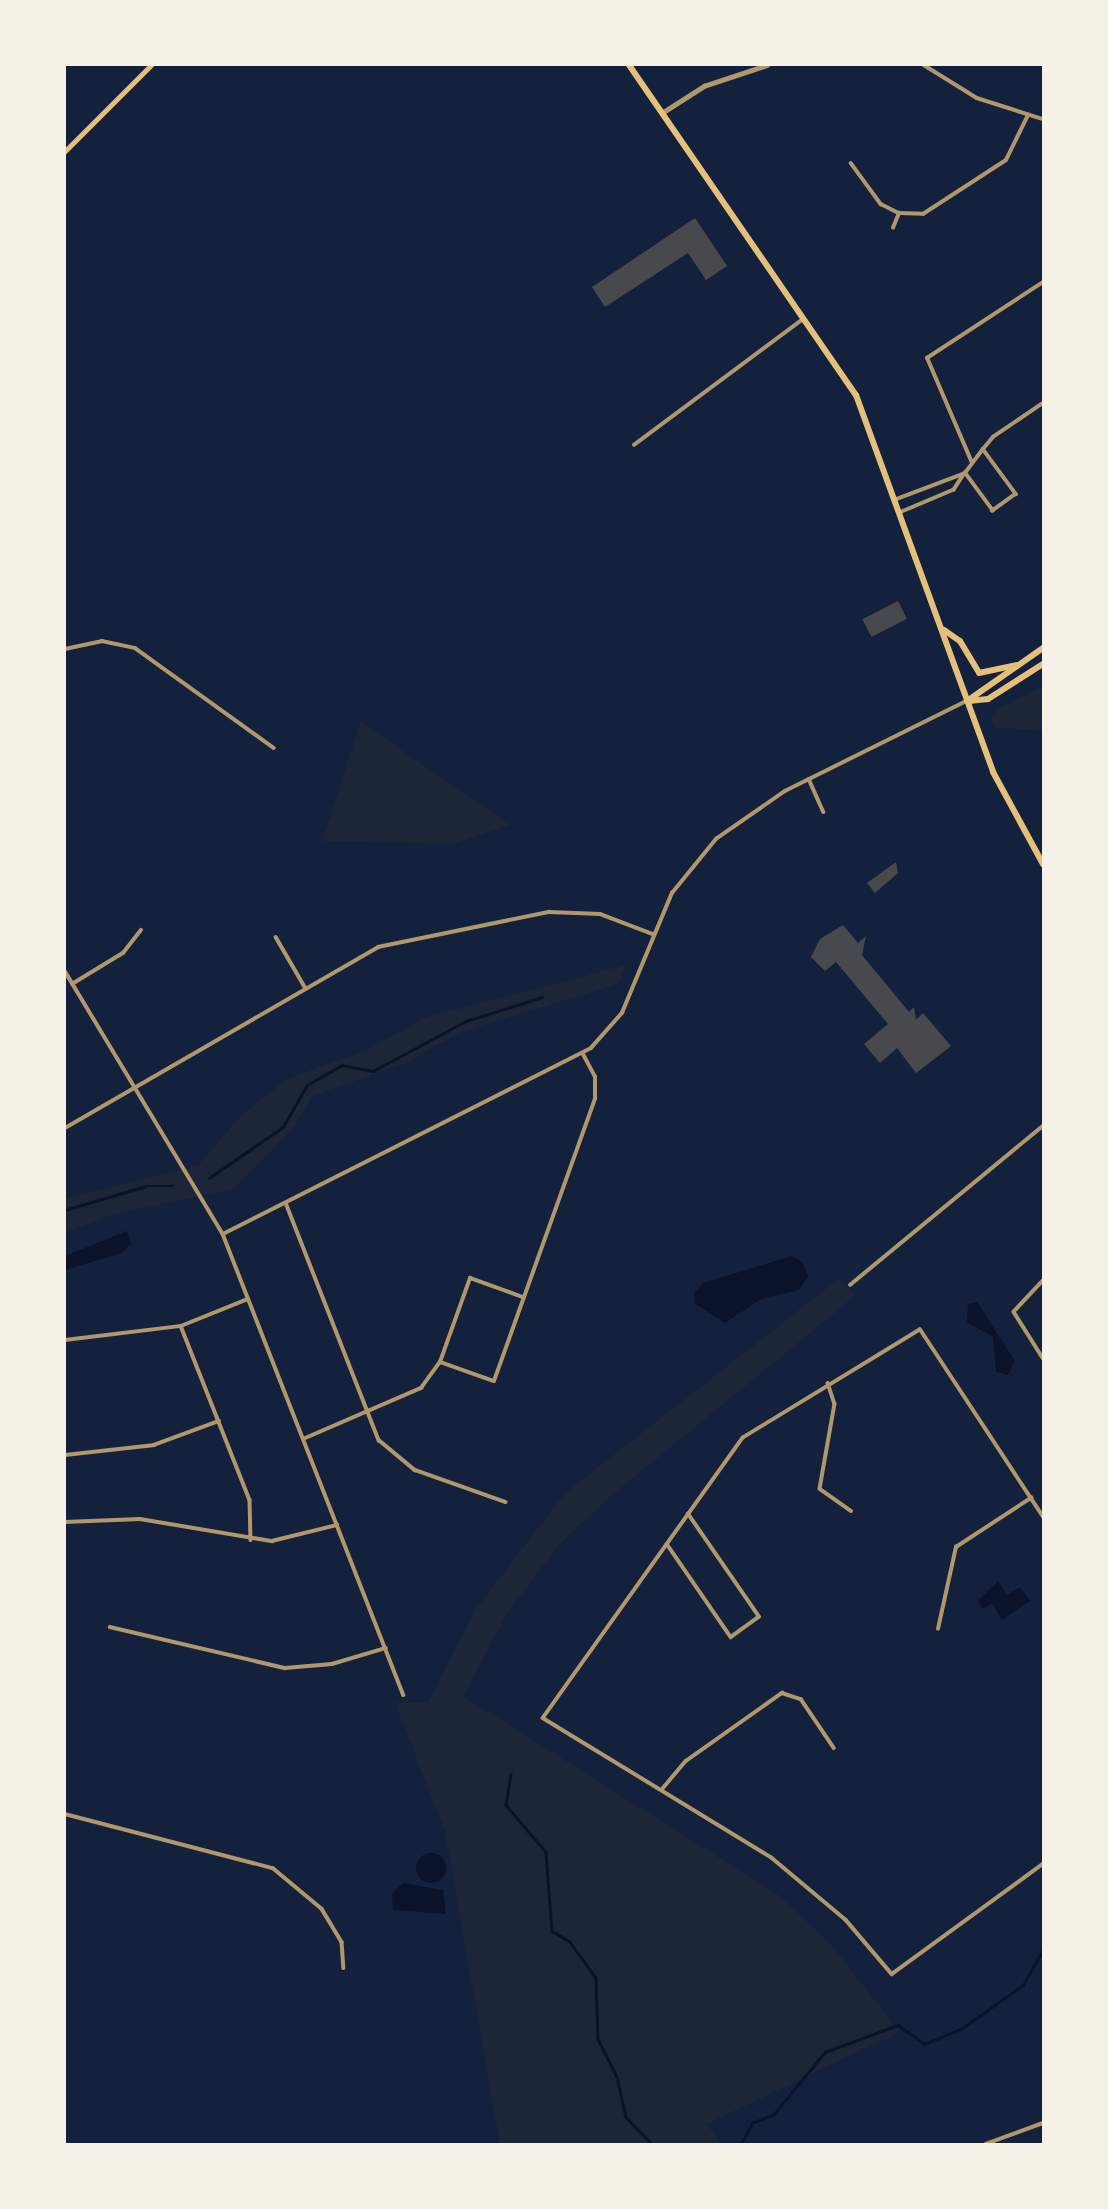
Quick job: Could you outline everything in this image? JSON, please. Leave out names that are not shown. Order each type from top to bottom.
[{"type":"main road","points":[[65,152],[151,65]]},
{"type":"main road","points":[[629,65],[805,317],[856,395],[902,512],[1004,799],[1043,864]]},
{"type":"main road","points":[[942,629],[960,641],[979,673],[1016,665]]},
{"type":"main road","points":[[967,701],[1043,648]]},
{"type":"main road","points":[[967,701],[988,699],[1043,664]]},
{"type":"street","points":[[662,113],[704,86],[752,67],[767,65]]},
{"type":"street","points":[[924,65],[960,90],[1043,119]]},
{"type":"street","points":[[851,163],[881,204],[899,213],[936,208],[996,169],[1013,152],[1028,115]]},
{"type":"street","points":[[893,228],[899,213]]},
{"type":"street","points":[[972,463],[927,358],[1043,282]]},
{"type":"street","points":[[634,444],[805,317]]},
{"type":"street","points":[[902,512],[954,490],[982,449],[1043,403]]},
{"type":"street","points":[[965,473],[993,511],[1016,494],[982,449]]},
{"type":"street","points":[[897,499],[965,473]]},
{"type":"street","points":[[65,649],[102,641],[135,648],[274,748]]},
{"type":"street","points":[[223,1234],[583,1054],[622,1013],[672,893],[716,839],[809,779],[967,701]]},
{"type":"street","points":[[809,779],[824,812]]},
{"type":"street","points":[[65,1128],[138,1091],[305,987],[378,947],[549,912],[600,914],[653,934]]},
{"type":"street","points":[[72,984],[123,953],[141,930]]},
{"type":"street","points":[[276,937],[305,987]]},
{"type":"street","points":[[65,971],[223,1234],[404,1695]]},
{"type":"street","points":[[440,1362],[494,1381],[596,1099],[595,1077],[583,1054]]},
{"type":"street","points":[[850,1285],[1043,1126]]},
{"type":"street","points":[[286,1203],[369,1415],[395,1459],[506,1502]]},
{"type":"street","points":[[303,1439],[369,1415],[422,1388],[440,1362],[470,1278],[523,1297]]},
{"type":"street","points":[[1043,1282],[1014,1312],[1043,1359]]},
{"type":"street","points":[[65,1340],[181,1326],[248,1299]]},
{"type":"street","points":[[181,1326],[250,1500],[251,1540]]},
{"type":"street","points":[[1043,1517],[920,1330],[828,1383],[743,1438],[543,1718],[663,1788],[808,1886],[892,1974],[1043,1864]]},
{"type":"street","points":[[828,1383],[835,1404],[820,1489],[851,1511]]},
{"type":"street","points":[[65,1455],[154,1445],[219,1421]]},
{"type":"street","points":[[938,1629],[956,1547],[1031,1498]]},
{"type":"street","points":[[667,1544],[731,1637],[760,1617],[688,1514]]},
{"type":"street","points":[[65,1522],[140,1519],[251,1540],[337,1525]]},
{"type":"street","points":[[110,1627],[285,1668],[332,1664],[386,1648]]},
{"type":"street","points":[[663,1788],[685,1761],[782,1693],[801,1699],[834,1748]]},
{"type":"street","points":[[65,1814],[272,1868],[322,1909],[342,1942],[344,1968]]},
{"type":"street","points":[[986,2144],[1043,2123]]},
{"type":"shaded area","points":[[1043,686],[1043,731],[996,727],[990,718],[999,708]]},
{"type":"shaded area","points":[[361,722],[510,825],[452,844],[322,841]]},
{"type":"shaded area","points":[[626,965],[618,984],[461,1032],[406,1063],[312,1096],[293,1128],[234,1189],[113,1214],[65,1233],[65,1199],[198,1165],[242,1115],[287,1079],[367,1050],[424,1018]]},
{"type":"shaded area","points":[[127,1231],[131,1243],[122,1253],[65,1270],[65,1256]]},
{"type":"shaded area","points":[[792,1256],[803,1262],[808,1277],[799,1290],[761,1299],[725,1323],[695,1304],[694,1293],[703,1283]]},
{"type":"shaded area","points":[[840,1278],[855,1296],[607,1499],[560,1544],[509,1610],[463,1696],[780,1896],[831,1944],[899,2032],[707,2124],[721,2144],[500,2144],[445,1831],[395,1703],[428,1702],[476,1609],[565,1493]]},
{"type":"shaded area","points":[[977,1302],[1015,1361],[1008,1375],[996,1372],[993,1337],[967,1322],[968,1304]]},
{"type":"shaded area","points":[[998,1581],[1007,1595],[1020,1587],[1030,1601],[1002,1620],[992,1604],[983,1609],[978,1601]]},
{"type":"shaded area","points":[[431,1853],[441,1858],[446,1868],[441,1878],[431,1883],[421,1878],[416,1868],[421,1858]]},
{"type":"shaded area","points":[[403,1883],[443,1890],[446,1914],[393,1910],[392,1894]]},
{"type":"building","points":[[695,218],[727,266],[706,280],[688,253],[605,307],[592,287]]},
{"type":"building","points":[[898,601],[907,619],[871,637],[862,619]]},
{"type":"building","points":[[896,862],[898,873],[875,893],[867,883]]},
{"type":"building","points":[[843,925],[858,943],[866,936],[862,955],[909,1012],[914,1007],[916,1020],[923,1013],[951,1046],[916,1073],[897,1048],[880,1063],[864,1044],[888,1024],[836,962],[825,971],[811,957],[820,939]]},
{"type":"waterway","points":[[209,1178],[283,1127],[307,1085],[342,1065],[373,1071],[466,1021],[542,997]]},
{"type":"waterway","points":[[65,1210],[146,1186],[174,1186]]},
{"type":"waterway","points":[[511,1774],[506,1805],[546,1852],[552,1931],[570,1942],[596,1978],[598,2039],[617,2077],[626,2117],[652,2144]]},
{"type":"waterway","points":[[741,2144],[752,2123],[774,2114],[825,2052],[898,2025],[925,2044],[961,2029],[1023,1985],[1043,1950]]},
{"type":"waterway","points":[[678,2144],[692,2144]]}]
